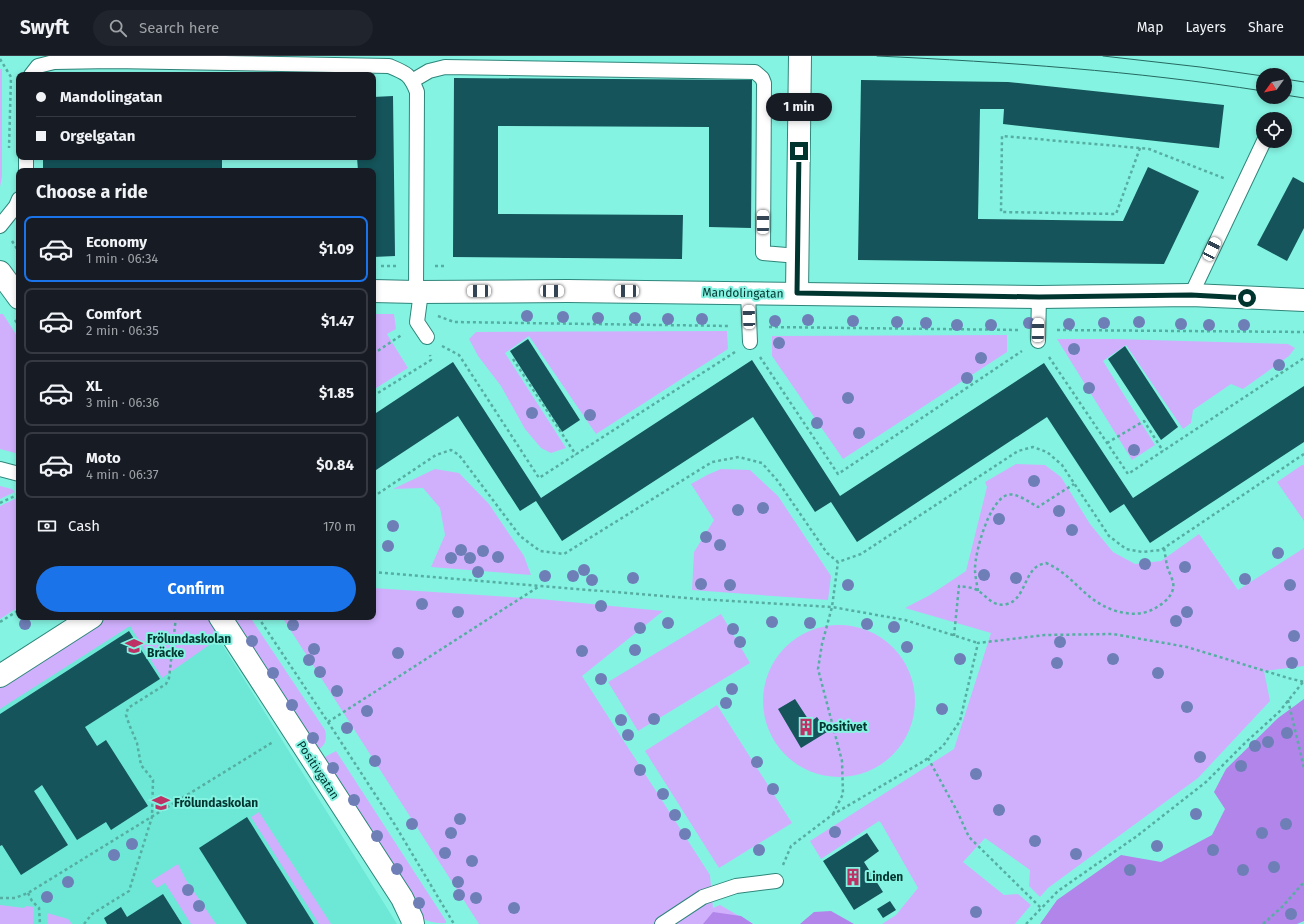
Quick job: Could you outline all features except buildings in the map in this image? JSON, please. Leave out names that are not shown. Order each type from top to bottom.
[{"type":"street","points":[[797,293],[800,56]]},
{"type":"street","points":[[0,272],[16,294]]},
{"type":"street","name":"Mandolingatan","points":[[376,292],[418,304],[567,291],[1039,297],[1191,295],[1304,300]]},
{"type":"street","points":[[0,676],[87,620]]},
{"type":"street","name":"Positivgatan","points":[[222,620],[402,898],[413,924]]},
{"type":"lane","points":[[33,72],[38,66],[54,62],[121,61],[389,66],[405,72],[412,81],[416,92],[418,304],[427,337]]},
{"type":"lane","points":[[412,81],[429,71],[445,67],[755,72],[762,78],[764,83],[763,253],[798,256]]},
{"type":"lane","points":[[1191,295],[1261,148]]},
{"type":"lane","points":[[0,226],[16,206]]},
{"type":"lane","points":[[748,293],[750,342]]},
{"type":"lane","points":[[1038,335],[1039,297]]},
{"type":"lane","points":[[0,469],[16,473]]},
{"type":"lane","points":[[662,924],[703,896],[736,886],[776,881]]},
{"type":"path","points":[[0,59],[11,76],[9,154]]},
{"type":"path","points":[[1140,148],[1116,214],[1001,212],[1002,136],[1140,148],[1148,149],[1243,186]]},
{"type":"path","points":[[376,352],[397,339],[418,304],[454,322],[749,327],[1038,335],[1304,332]]},
{"type":"path","points":[[427,337],[459,355],[539,478],[750,342],[838,474],[1038,335]]},
{"type":"path","points":[[1038,335],[1128,474],[1304,358]]},
{"type":"path","points":[[376,394],[431,360],[427,337]]},
{"type":"path","points":[[513,359],[576,455]]},
{"type":"path","points":[[1107,443],[1144,421],[1163,451]]},
{"type":"path","points":[[838,562],[861,554],[1018,451],[1033,447],[1047,452],[1062,465],[1109,536],[1126,549],[1142,552],[1161,550],[1304,454]]},
{"type":"path","points":[[376,495],[436,455],[451,450],[459,455],[520,536],[540,550],[564,554],[712,462],[739,457],[762,463],[777,480],[827,553],[838,562]]},
{"type":"path","points":[[978,591],[975,568],[978,551],[983,530],[991,512],[998,502],[1006,496],[1013,495],[1038,507],[1074,484]]},
{"type":"path","points":[[0,503],[16,495]]},
{"type":"path","points":[[954,636],[959,586],[974,588],[991,602],[1001,605],[1008,604],[1019,594],[1035,568],[1046,563],[1060,570],[1079,587],[1102,604],[1126,613],[1136,614],[1152,611],[1166,601],[1173,590],[1164,548]]},
{"type":"path","points":[[832,815],[843,794],[842,761],[818,669],[822,644],[832,606],[838,562]]},
{"type":"path","points":[[376,572],[698,599],[832,606],[905,620],[978,643],[1045,635],[1113,634],[1187,647],[1303,682],[1278,712],[1206,782],[1137,836],[1058,891],[1026,924]]},
{"type":"path","points":[[328,722],[538,586]]},
{"type":"path","points":[[0,622],[16,612]]},
{"type":"path","points":[[84,924],[92,914],[129,891],[152,817],[153,780],[141,764],[138,743],[126,715],[128,708],[166,684],[169,678],[176,620]]},
{"type":"path","points":[[260,620],[395,825],[454,924]]},
{"type":"path","points":[[776,881],[790,846],[832,815],[928,758],[943,746],[960,721],[978,643]]},
{"type":"path","points":[[1288,700],[1304,768]]},
{"type":"path","points":[[0,898],[15,898],[28,894],[292,730]]},
{"type":"path","points":[[928,758],[958,811],[969,837],[1041,908]]},
{"type":"path","points":[[1263,924],[1304,882]]},
{"type":"path","points":[[28,894],[39,908],[41,919],[40,924]]},
{"type":"shaded area","points":[[0,69],[2,69],[2,176],[0,187]]},
{"type":"shaded area","points":[[0,314],[3,314],[16,334],[16,453],[0,449]]},
{"type":"shaded area","points":[[376,314],[394,314],[396,329],[387,334],[408,368],[376,388]]},
{"type":"shaded area","points":[[727,331],[728,349],[596,434],[529,336],[505,353],[566,448],[551,453],[541,448],[525,429],[501,386],[478,356],[469,339],[476,332]]},
{"type":"shaded area","points":[[1007,335],[1007,352],[843,459],[772,356],[772,336]]},
{"type":"shaded area","points":[[1057,339],[1115,339],[1288,344],[1295,348],[1289,356],[1243,389],[1231,384],[1193,410],[1191,423],[1183,429],[1126,345],[1103,361],[1155,445],[1132,460]]},
{"type":"shaded area","points":[[1016,464],[1045,465],[1061,477],[1090,524],[1113,552],[1135,564],[1161,561],[1199,534],[1238,590],[1304,548],[1304,666],[1264,671],[1270,701],[1198,778],[1048,888],[1040,897],[1029,886],[1030,870],[985,838],[963,862],[1004,895],[1018,894],[1031,905],[1015,924],[882,924],[896,915],[918,888],[881,823],[879,821],[821,859],[810,841],[954,749],[991,633],[905,608],[930,595],[966,571],[987,487],[985,482]]},
{"type":"shaded area","points":[[1304,465],[1304,521],[1277,482]]},
{"type":"shaded area","points":[[435,469],[459,473],[489,504],[524,556],[531,575],[431,567],[445,535],[440,508],[423,488],[393,489]]},
{"type":"shaded area","points":[[721,469],[750,470],[778,496],[831,576],[828,600],[692,590],[694,552],[714,520],[691,484]]},
{"type":"shaded area","points":[[0,486],[12,489],[15,492],[0,499]]},
{"type":"shaded area","points":[[16,498],[16,609],[0,619],[0,506]]},
{"type":"shaded area","points":[[376,588],[540,599],[663,611],[582,676],[710,875],[713,908],[720,905],[753,924],[479,924],[284,620],[376,620]]},
{"type":"shaded area","points":[[721,614],[750,663],[638,731],[608,682]]},
{"type":"shaded area","name":"Frölundaskolan","points":[[95,620],[207,620],[397,924],[0,924],[0,682]]},
{"type":"shaded area","points":[[99,620],[212,620],[222,636],[162,678],[130,626],[0,709],[0,683]]},
{"type":"shaded area","points":[[234,620],[252,620],[325,730],[325,742],[318,750]]},
{"type":"shaded area","points":[[846,625],[868,630],[888,642],[898,652],[910,672],[914,686],[914,716],[910,730],[898,750],[888,760],[868,772],[854,776],[832,777],[810,772],[790,760],[780,750],[768,730],[764,716],[763,694],[768,672],[780,652],[790,642],[810,630],[824,626]]},
{"type":"shaded area","points":[[1304,699],[1304,921],[1297,924],[1040,924],[1057,900],[1121,855],[1161,862],[1212,835],[1225,809],[1214,792],[1226,769],[1278,718]]},
{"type":"shaded area","points":[[717,705],[792,823],[719,868],[645,751]]},
{"type":"shaded area","points":[[336,751],[446,923],[425,920],[323,760],[323,758]]},
{"type":"shaded area","points":[[259,812],[331,924],[319,924],[251,817]]},
{"type":"shaded area","points":[[178,864],[186,880],[216,924],[191,924],[165,883],[157,888],[151,881]]},
{"type":"shaded area","points":[[0,905],[24,908],[26,906],[34,907],[33,924],[0,924]]},
{"type":"shaded area","points":[[831,911],[854,924],[800,924],[814,912]]},
{"type":"shaded area","points":[[713,912],[741,916],[753,924],[703,924]]},
{"type":"shaded area","points":[[47,913],[68,919],[72,924],[47,924]]},
{"type":"tram line","points":[[877,56],[1070,68],[1167,78],[1256,90]]},
{"type":"tram line","points":[[1103,56],[1256,75]]},
{"type":"tram line","points":[[1292,80],[1304,82]]},
{"type":"tram line","points":[[1292,96],[1304,98]]},
{"type":"place","name":"Frölundaskolan Bräcke","points":[[134,646]]},
{"type":"place","name":"Positivet","points":[[806,727]]},
{"type":"place","name":"Frölundaskolan","points":[[161,803]]},
{"type":"place","name":"Linden","points":[[853,877]]},
{"type":"route","points":[[799,151],[797,293],[1039,297],[1191,295],[1247,298]]}]
